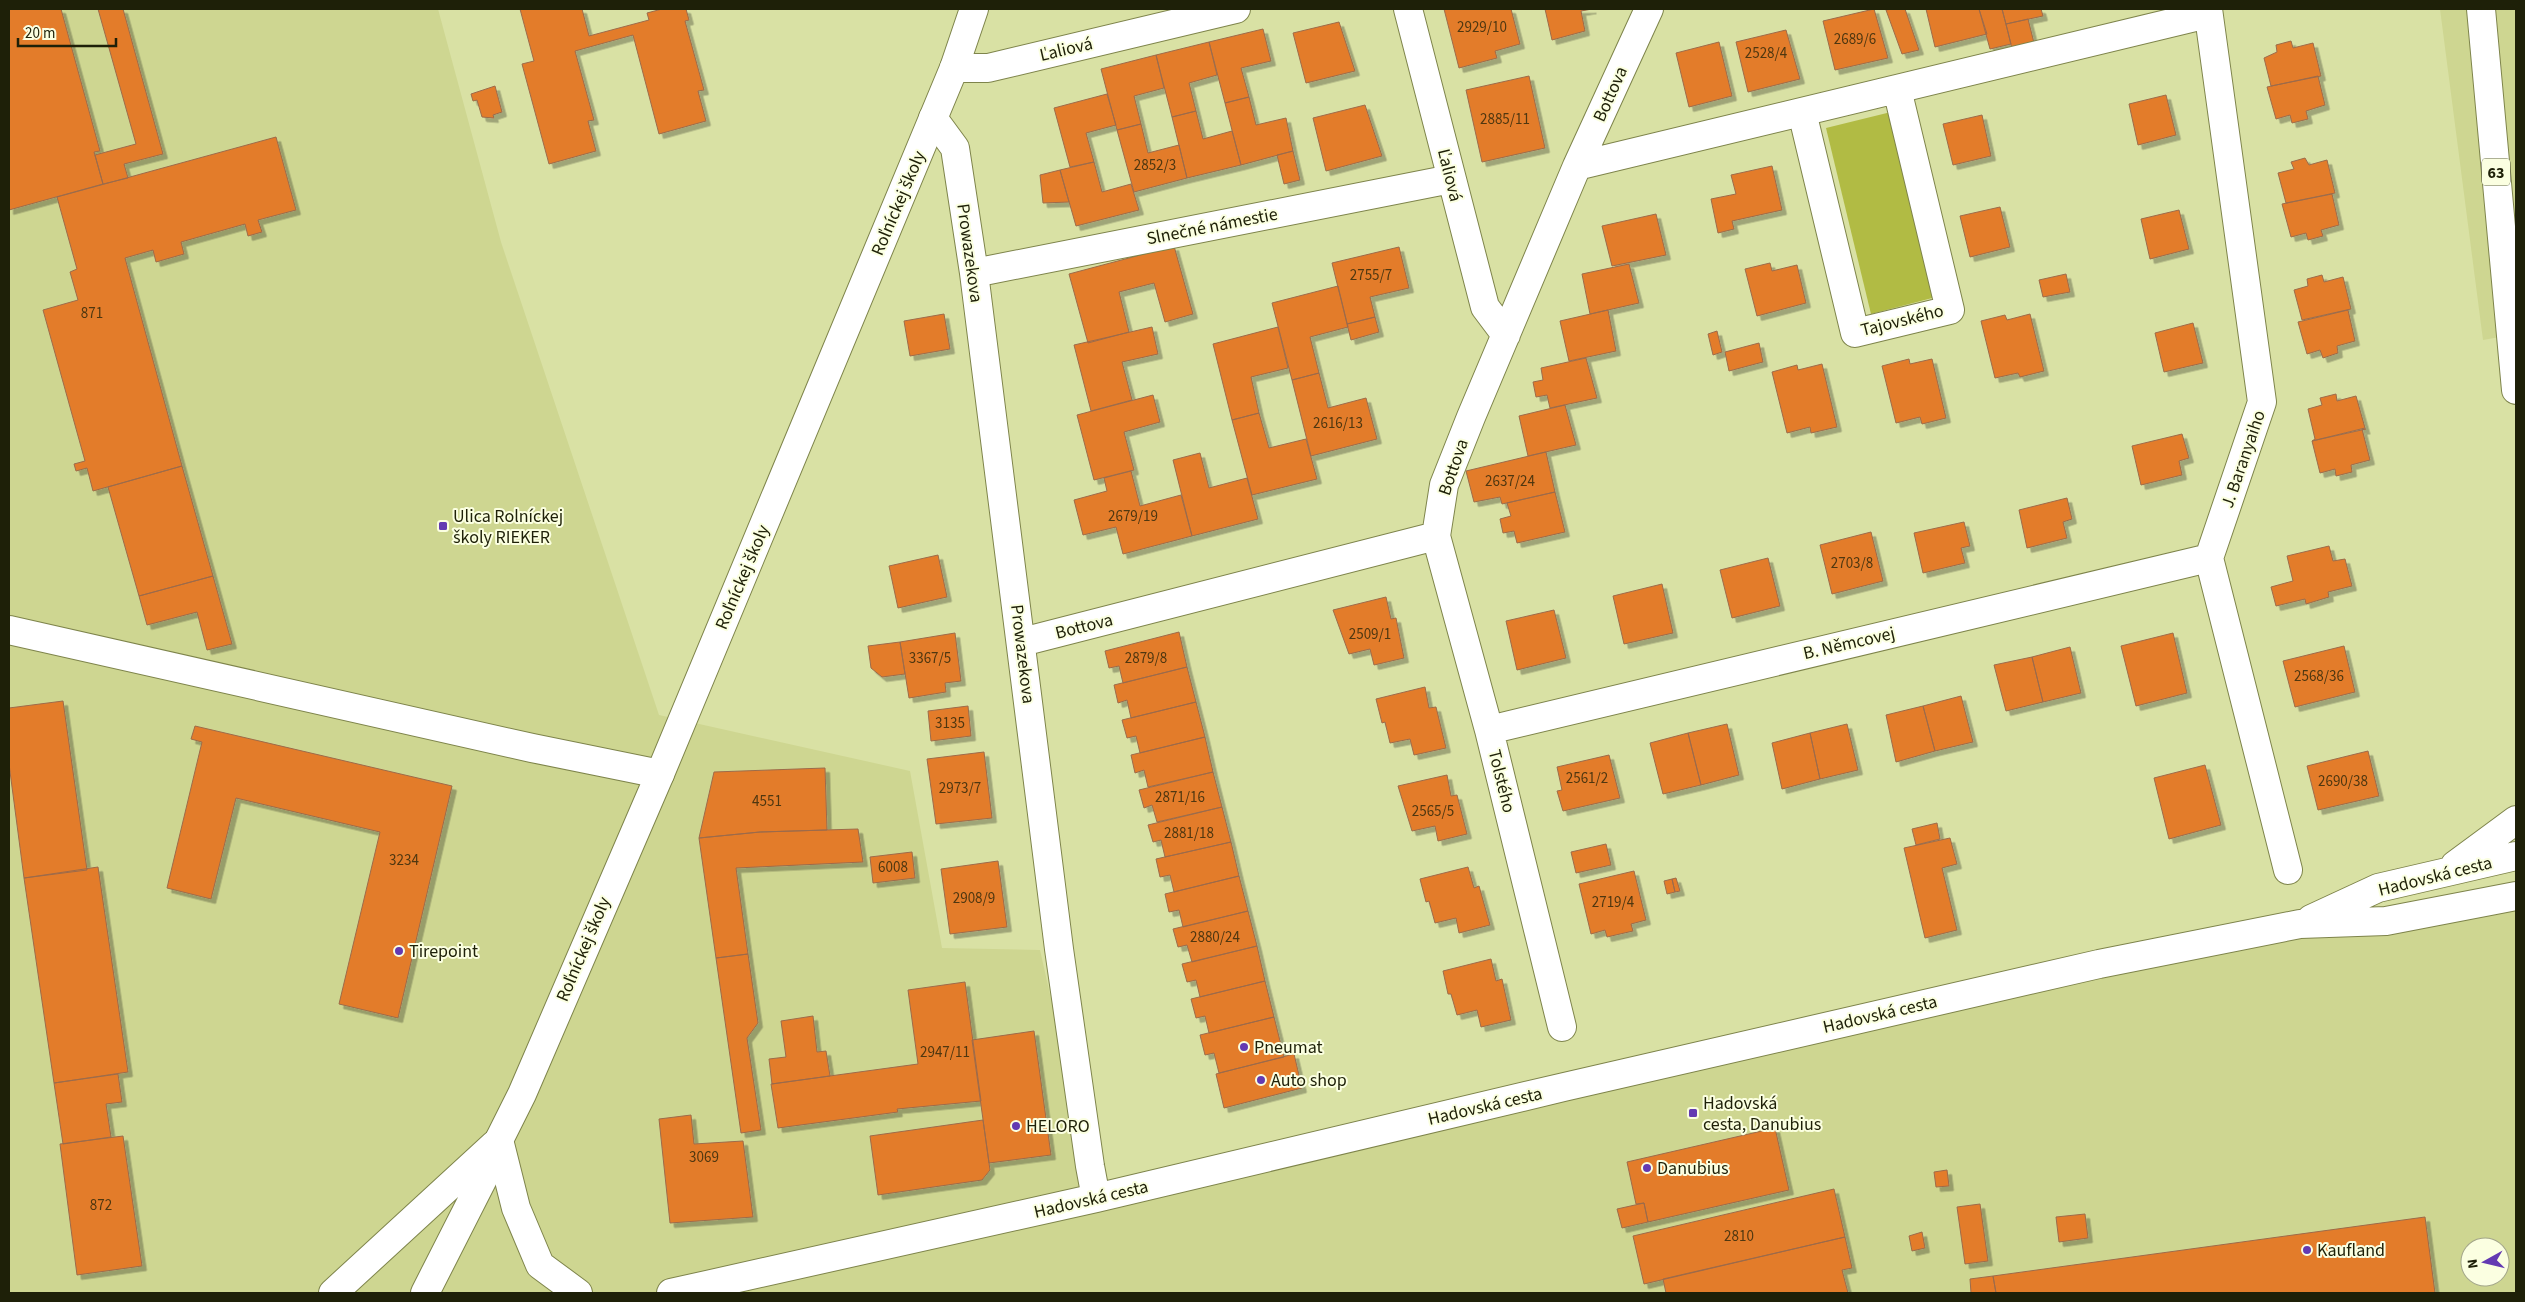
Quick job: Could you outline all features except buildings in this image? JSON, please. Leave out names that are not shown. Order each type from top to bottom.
[{"type":"street","name":"Roľníckej školy","points":[[425,1293],[487,1171],[498,1140],[522,1094],[660,774],[954,68],[974,9]]},
{"type":"street","name":"Ľaliová","points":[[954,68],[988,68],[1236,9]]},
{"type":"street","name":"Ľaliová","points":[[1408,9],[1485,307],[1506,335]]},
{"type":"street","name":"Bottova","points":[[1022,642],[1436,536],[1444,485],[1577,166],[1648,9]]},
{"type":"street","name":"63","points":[[2481,10],[2516,194]]},
{"type":"street","name":"63","points":[[2481,10],[2516,390]]},
{"type":"street","points":[[1577,166],[1897,89],[2208,11]]},
{"type":"street","name":"J. Baranyaiho","points":[[2208,11],[2262,402],[2209,558]]},
{"type":"street","name":"Tajovského","points":[[1802,112],[1855,333],[1950,310],[1897,89]]},
{"type":"street","name":"Prowazekova","points":[[933,118],[955,148],[974,273],[1022,642],[1059,949],[1096,1198]]},
{"type":"street","name":"Slnečné námestie","points":[[974,273],[1451,178]]},
{"type":"street","name":"Tolstého","points":[[1436,536],[1489,730],[1562,1027]]},
{"type":"street","points":[[2209,558],[2288,870]]},
{"type":"street","name":"B. Němcovej","points":[[1489,730],[2209,558]]},
{"type":"street","points":[[9,630],[532,748],[660,774]]},
{"type":"street","points":[[2445,872],[2516,820]]},
{"type":"street","name":"Hadovská cesta","points":[[2300,924],[2378,888],[2516,856]]},
{"type":"street","name":"Hadovská cesta","points":[[671,1293],[1096,1198],[1564,1087],[2089,966],[2300,924],[2386,921],[2516,896]]},
{"type":"street","name":"Roľníckej školy","points":[[333,1293],[498,1140]]},
{"type":"street","points":[[498,1140],[516,1208],[540,1265],[578,1293]]},
{"type":"shaded area","points":[[9,9],[438,9],[501,242],[659,715],[910,771],[942,948],[1040,950],[1096,1198],[2099,964],[2516,900],[2516,1293],[9,1293]]},
{"type":"shaded area","points":[[2440,9],[2516,9],[2516,334],[2483,340]]},
{"type":"green space","points":[[1891,112],[1936,297],[1871,314],[1826,128]]},
{"type":"place","name":"Ulica Rolníckej školy RIEKER","points":[[443,526]]},
{"type":"place","name":"Tirepoint","points":[[399,951]]},
{"type":"place","name":"Pneumat","points":[[1244,1047]]},
{"type":"place","name":"Auto shop","points":[[1261,1080]]},
{"type":"place","name":"Hadovská cesta, Danubius","points":[[1693,1113]]},
{"type":"place","name":"HELORO","points":[[1016,1126]]},
{"type":"place","name":"Danubius","points":[[1647,1168]]},
{"type":"place","name":"Kaufland","points":[[2307,1250]]}]
